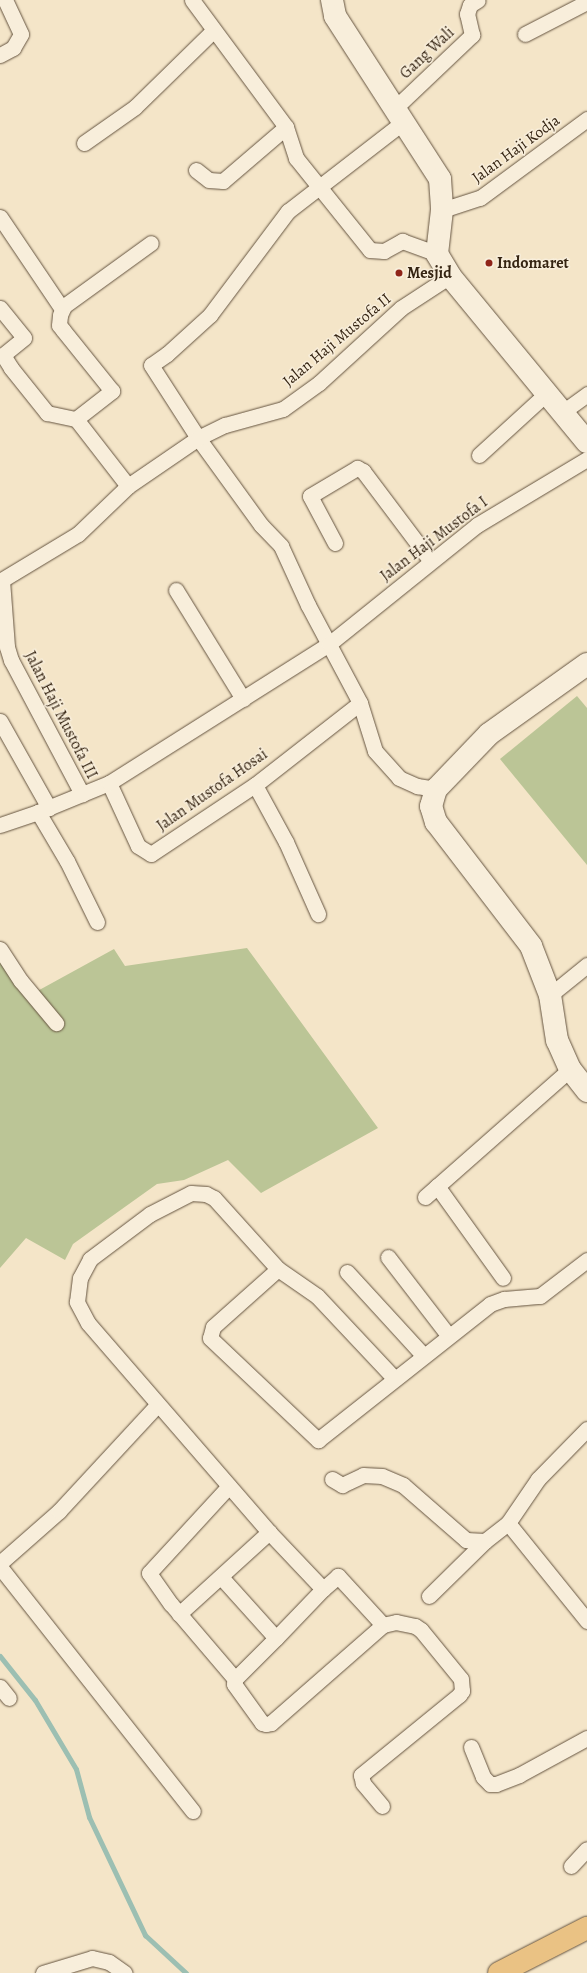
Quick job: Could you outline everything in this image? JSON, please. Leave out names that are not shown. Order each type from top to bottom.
[{"type":"highway","points":[[499,1973],[587,1928]]},
{"type":"street","points":[[0,55],[13,48],[21,34],[5,0]]},
{"type":"street","points":[[192,0],[286,126],[296,158],[370,250],[384,251],[402,240],[437,254]]},
{"type":"street","points":[[332,0],[335,16],[440,179],[442,210],[437,254],[450,276],[564,411],[587,442]]},
{"type":"street","name":"Gang Wali","points":[[398,116],[472,35],[467,14],[470,6],[478,0]]},
{"type":"street","points":[[525,34],[587,2]]},
{"type":"street","points":[[84,143],[135,107],[214,30]]},
{"type":"street","points":[[398,116],[320,186],[288,211],[210,315],[167,354],[151,365],[198,438],[261,525],[281,546],[360,703],[375,751],[399,778],[417,786],[436,789]]},
{"type":"street","name":"Jalan Haji Kodja","points":[[442,210],[480,198],[587,119]]},
{"type":"street","points":[[196,170],[209,180],[223,181],[286,126]]},
{"type":"street","points":[[0,217],[62,309],[60,325],[112,391],[76,420]]},
{"type":"street","points":[[62,309],[151,243]]},
{"type":"street","name":"Jalan Haji Mustofa II","points":[[1,580],[78,534],[128,486],[198,438],[225,425],[283,408],[319,383],[401,308],[450,276]]},
{"type":"street","points":[[0,308],[24,338],[4,355],[11,368],[47,413],[76,420],[128,486]]},
{"type":"street","points":[[479,455],[548,392]]},
{"type":"street","points":[[564,411],[587,394]]},
{"type":"street","name":"Jalan Haji Mustofa I","points":[[0,824],[44,810],[109,783],[329,644],[430,560],[476,525],[587,459]]},
{"type":"street","points":[[335,543],[310,496],[357,468],[363,471],[430,560]]},
{"type":"street","name":"Jalan Haji Mustofa III","points":[[1,580],[7,647],[11,660],[82,794]]},
{"type":"street","points":[[176,590],[243,699]]},
{"type":"street","points":[[587,664],[489,734],[436,789],[431,806],[436,822],[531,946],[550,995],[557,1040],[570,1069],[587,1091]]},
{"type":"street","name":"Jalan Mustofa Hosai","points":[[109,783],[138,846],[151,854],[255,785],[360,703]]},
{"type":"street","points":[[0,721],[97,922]]},
{"type":"street","points":[[255,785],[286,842],[318,914]]},
{"type":"street","points":[[0,949],[21,981],[56,1023]]},
{"type":"street","points":[[550,995],[587,965]]},
{"type":"street","points":[[424,1197],[570,1069]]},
{"type":"street","points":[[438,1186],[503,1278]]},
{"type":"street","points":[[323,1589],[269,1532],[157,1405],[80,1311],[77,1292],[80,1278],[90,1259],[150,1214],[191,1193],[199,1193],[214,1198],[278,1269],[317,1296],[394,1378]]},
{"type":"street","points":[[388,1256],[448,1335]]},
{"type":"street","points":[[278,1269],[213,1327],[210,1338],[313,1438],[318,1440],[448,1335],[490,1304],[504,1299],[544,1293],[587,1260]]},
{"type":"street","points":[[348,1272],[423,1355]]},
{"type":"street","points":[[0,1563],[59,1511],[157,1405]]},
{"type":"street","points":[[429,1596],[485,1541],[508,1523],[538,1479],[587,1429]]},
{"type":"street","points":[[332,1479],[342,1485],[363,1475],[382,1476],[403,1485],[466,1540],[485,1541]]},
{"type":"street","points":[[229,1486],[151,1569],[150,1577],[179,1614],[235,1679],[236,1689],[262,1723],[271,1723],[383,1625],[396,1622],[415,1626],[421,1630],[461,1679],[463,1686],[459,1695],[363,1772],[363,1783],[382,1806]]},
{"type":"street","points":[[508,1523],[587,1621]]},
{"type":"street","points":[[179,1614],[269,1532]]},
{"type":"street","points":[[0,1567],[193,1811]]},
{"type":"street","points":[[221,1577],[276,1638]]},
{"type":"street","points":[[235,1679],[335,1577],[342,1578],[383,1625]]},
{"type":"street","points":[[471,1747],[483,1777],[490,1784],[496,1784],[519,1775],[587,1738]]},
{"type":"street","points":[[571,1866],[587,1849]]},
{"type":"street","points":[[43,1973],[92,1958],[109,1962],[125,1973]]},
{"type":"green space","points":[[577,696],[587,708],[587,865],[500,759]]},
{"type":"green space","points":[[0,947],[32,994],[114,949],[125,966],[247,948],[378,1128],[261,1193],[228,1160],[184,1180],[157,1184],[73,1244],[65,1260],[26,1238],[0,1268]]},
{"type":"waterway","points":[[0,1656],[35,1700],[76,1769],[89,1817],[145,1935],[186,1973]]},
{"type":"place","name":"Indomaret","points":[[489,263]]},
{"type":"place","name":"Mesjid","points":[[399,273]]}]
